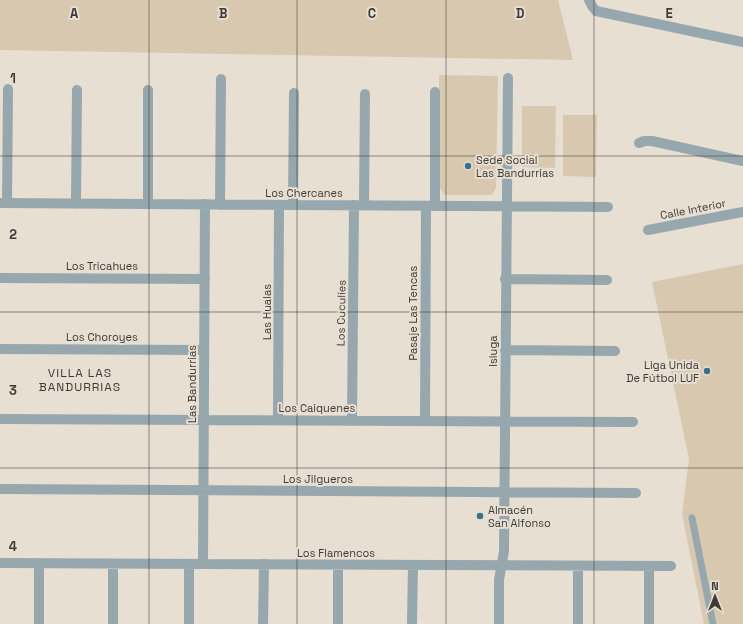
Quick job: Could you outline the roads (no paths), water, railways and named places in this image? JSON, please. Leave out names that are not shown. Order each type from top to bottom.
[{"type":"street","points":[[589,0],[596,11],[743,42]]},
{"type":"street","name":"Isluga","points":[[499,624],[499,580],[504,551],[505,279],[508,78]]},
{"type":"street","points":[[220,205],[221,79]]},
{"type":"street","points":[[3,203],[8,89]]},
{"type":"street","points":[[76,204],[77,90]]},
{"type":"street","points":[[148,90],[148,204]]},
{"type":"street","name":"Pasaje Las Tencas","points":[[425,421],[435,92]]},
{"type":"street","points":[[293,205],[294,93]]},
{"type":"street","name":"Los Cuculíes","points":[[352,421],[359,205],[365,94]]},
{"type":"street","points":[[639,143],[644,141],[652,141],[743,161]]},
{"type":"street","name":"Los Chercanes","points":[[3,203],[608,208]]},
{"type":"street","name":"Las Bandurrias","points":[[203,564],[205,204]]},
{"type":"street","name":"Las Hualas","points":[[278,420],[279,205]]},
{"type":"street","name":"Calle Interior","points":[[648,230],[743,212]]},
{"type":"street","name":"Los Tricahues","points":[[0,278],[205,279]]},
{"type":"street","points":[[505,279],[607,280]]},
{"type":"street","name":"Los Choroyes","points":[[0,348],[204,350]]},
{"type":"street","points":[[505,350],[616,351]]},
{"type":"street","name":"Los Caiquenes","points":[[0,419],[633,422]]},
{"type":"street","name":"Los Jilgueros","points":[[0,489],[636,492]]},
{"type":"street","name":"Los Flamencos","points":[[0,563],[671,566]]},
{"type":"street","points":[[39,563],[39,624]]},
{"type":"street","points":[[113,564],[113,624]]},
{"type":"street","points":[[189,564],[189,624]]},
{"type":"street","points":[[264,564],[264,624]]},
{"type":"street","points":[[338,565],[338,624]]},
{"type":"street","points":[[412,624],[413,565]]},
{"type":"street","points":[[578,566],[578,624]]},
{"type":"street","points":[[649,566],[649,624]]},
{"type":"lane","points":[[692,518],[713,624]]},
{"type":"place","name":"Sede Social Las Bandurrias","points":[[468,166]]},
{"type":"place","name":"Liga Unida De Fútbol LUF","points":[[707,371]]},
{"type":"place","name":"Almacén San Alfonso","points":[[480,516]]},
{"type":"district","name":"VILLA LAS BANDURRIAS","points":[[80,380]]}]
